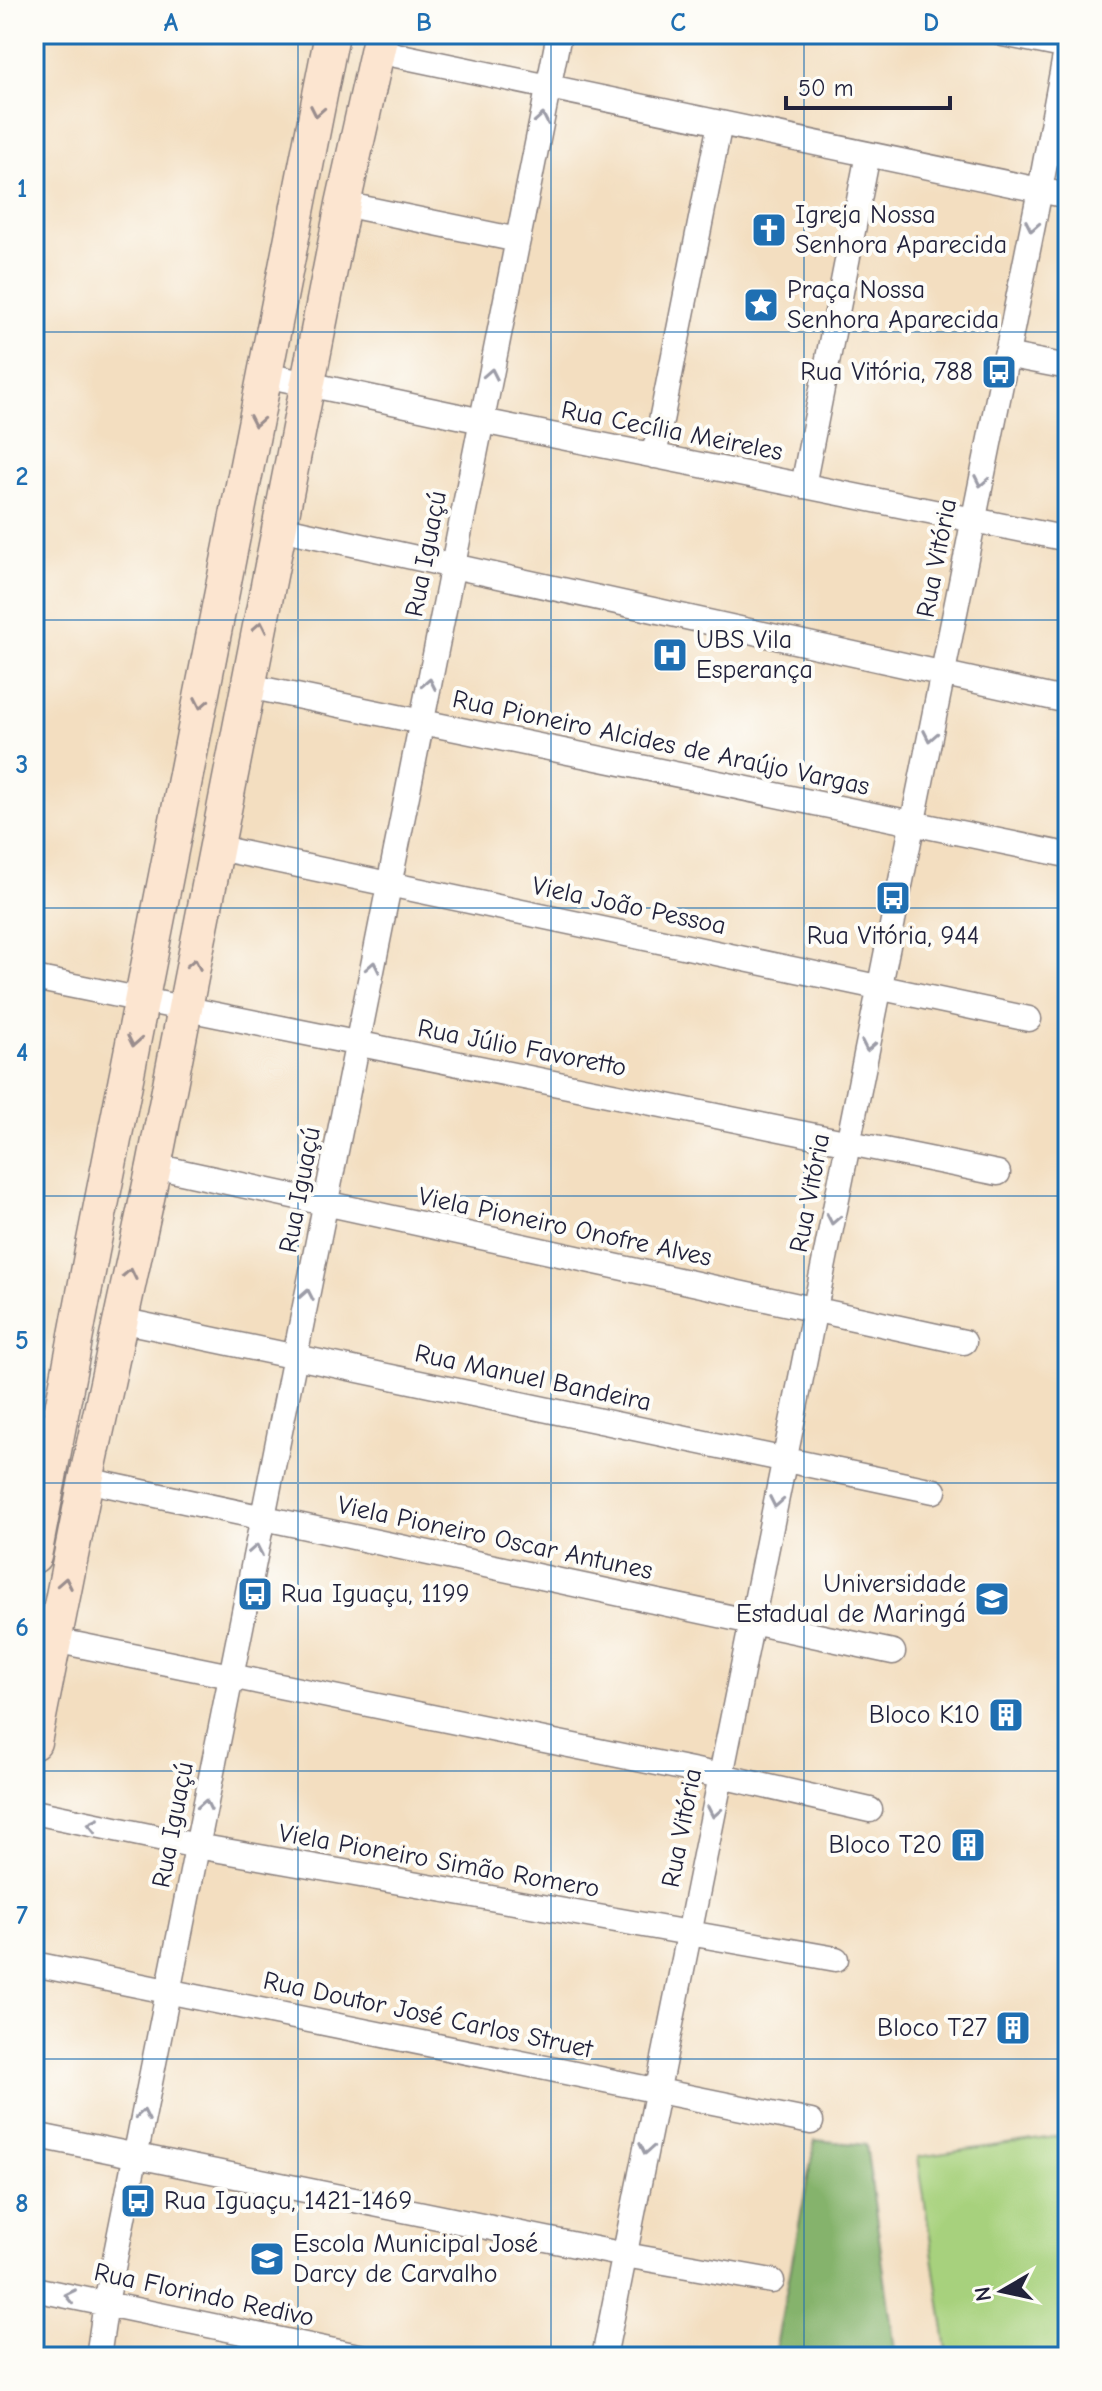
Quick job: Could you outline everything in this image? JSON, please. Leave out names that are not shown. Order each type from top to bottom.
[{"type":"main road","points":[[34,1556],[332,34]]},
{"type":"main road","points":[[34,1742],[218,848],[343,204],[379,43]]},
{"type":"street","name":"Rua Iguaçú","points":[[98,2357],[168,1990],[559,34]]},
{"type":"street","points":[[1003,34],[1067,45]]},
{"type":"street","points":[[379,43],[548,87],[1068,196]]},
{"type":"street","name":"Rua Vitória","points":[[604,2357],[1067,45]]},
{"type":"street","points":[[654,456],[720,123]]},
{"type":"street","points":[[803,486],[868,154]]},
{"type":"street","points":[[343,204],[518,240]]},
{"type":"street","points":[[1006,355],[1068,367]]},
{"type":"street","name":"Rua Cecília Meireles","points":[[265,375],[1068,539]]},
{"type":"street","points":[[280,528],[1068,701]]},
{"type":"street","name":"Rua Pioneiro Alcides de Araújo Vargas","points":[[248,686],[1062,854]]},
{"type":"street","name":"Viela João Pessoa","points":[[218,848],[1029,1019]]},
{"type":"street","name":"Rua Júlio Favoretto","points":[[34,978],[998,1173]]},
{"type":"street","name":"Viela Pioneiro Onofre Alves","points":[[154,1166],[964,1342]]},
{"type":"street","name":"Rua Manuel Bandeira","points":[[120,1320],[934,1491]]},
{"type":"street","name":"Viela Pioneiro Oscar Antunes","points":[[86,1480],[893,1652]]},
{"type":"street","points":[[54,1640],[721,1776],[870,1810]]},
{"type":"street","name":"Viela Pioneiro Simão Romero","points":[[34,1812],[197,1846],[836,1959]]},
{"type":"street","name":"Rua Doutor José Carlos Struet","points":[[34,1964],[811,2122]]},
{"type":"street","points":[[34,2135],[625,2255],[772,2281]]},
{"type":"street","name":"Rua Florindo Redivo","points":[[34,2289],[363,2357]]},
{"type":"green space","points":[[1068,2135],[1068,2357],[948,2357],[918,2157]]},
{"type":"green space","points":[[815,2140],[866,2145],[896,2357],[774,2357]]},
{"type":"place","name":"Igreja Nossa Senhora Aparecida","points":[[769,230]]},
{"type":"place","name":"Praça Nossa Senhora Aparecida","points":[[761,305]]},
{"type":"place","name":"Rua Vitória, 788","points":[[999,372]]},
{"type":"place","name":"UBS Vila Esperança","points":[[670,655]]},
{"type":"place","name":"Rua Vitória, 944","points":[[893,898]]},
{"type":"place","name":"Rua Iguaçu, 1199","points":[[255,1594]]},
{"type":"place","name":"Universidade Estadual de Maringá","points":[[992,1599]]},
{"type":"place","name":"Bloco K10","points":[[1006,1715]]},
{"type":"place","name":"Bloco T20","points":[[968,1845]]},
{"type":"place","name":"Bloco T27","points":[[1013,2028]]},
{"type":"place","name":"Rua Iguaçu, 1421-1469","points":[[138,2201]]},
{"type":"place","name":"Escola Municipal José Darcy de Carvalho","points":[[267,2259]]}]
